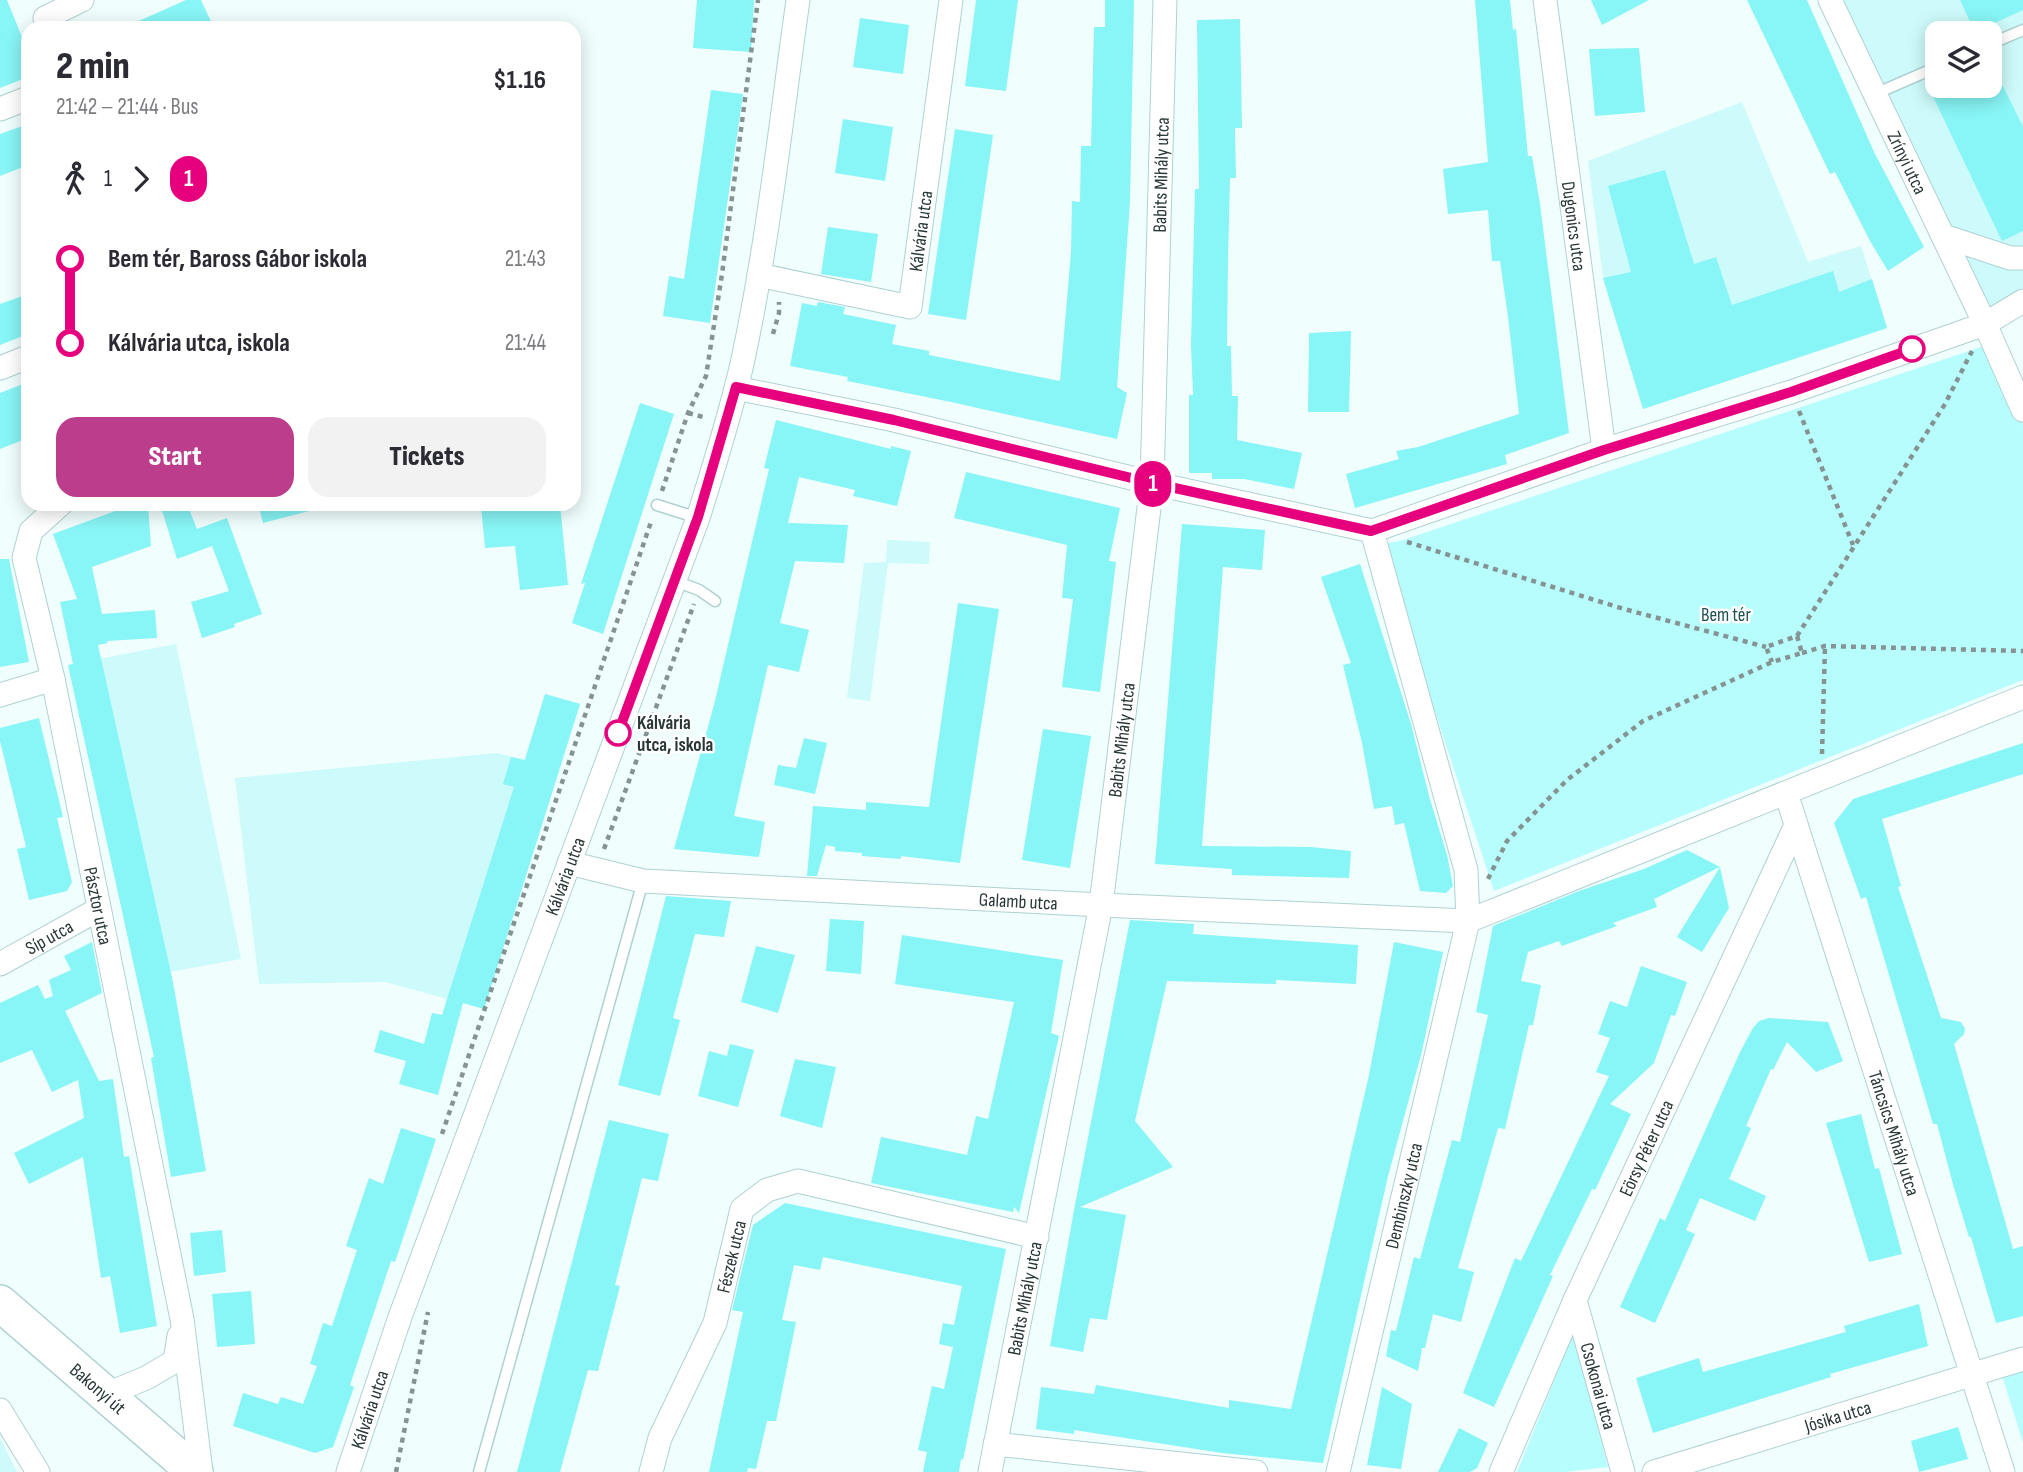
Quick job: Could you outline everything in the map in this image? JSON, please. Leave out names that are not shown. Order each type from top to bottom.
[{"type":"main road","name":"Bakonyi út","points":[[0,1303],[195,1472]]},
{"type":"street","points":[[45,15],[82,0]]},
{"type":"street","name":"Kálvária utca","points":[[348,1472],[400,1317],[698,517],[736,387],[759,275],[798,0]]},
{"type":"street","name":"Kálvária utca","points":[[759,275],[910,307],[951,0]]},
{"type":"street","name":"Babits Mihály utca","points":[[990,1472],[1101,905],[1152,483],[1165,0]]},
{"type":"street","name":"Dugonics utca","points":[[1545,0],[1604,450]]},
{"type":"street","name":"Zrínyi utca","points":[[1830,0],[1985,324]]},
{"type":"street","points":[[0,109],[21,101]]},
{"type":"street","points":[[1943,236],[2010,258],[2023,258]]},
{"type":"street","points":[[736,387],[894,420],[1152,483],[1371,531],[1604,450],[1791,392],[1985,324],[2023,301]]},
{"type":"street","points":[[1985,324],[2023,410]]},
{"type":"street","points":[[0,368],[21,360]]},
{"type":"street","name":"Pásztor utca","points":[[53,511],[32,531],[24,558],[53,679],[182,1319],[201,1472]]},
{"type":"street","points":[[1371,531],[1466,870],[1468,921],[2023,697]]},
{"type":"street","points":[[0,695],[53,679]]},
{"type":"street","name":"Táncsics Mihály utca","points":[[1786,793],[2003,1472]]},
{"type":"street","name":"Eörsy Péter utca","points":[[1501,1472],[1575,1300],[1796,825]]},
{"type":"street","name":"Galamb utca","points":[[569,863],[643,881],[1468,921]]},
{"type":"street","name":"Síp utca","points":[[0,964],[99,909]]},
{"type":"street","name":"Dembinszky utca","points":[[1338,1472],[1468,921]]},
{"type":"street","name":"Fészek utca","points":[[651,1472],[660,1438],[715,1323],[742,1209],[767,1190],[798,1181],[1037,1237]]},
{"type":"street","name":"Csokonai utca","points":[[1575,1300],[1623,1472]]},
{"type":"street","name":"Pásztor utca","points":[[107,1394],[146,1378],[175,1361],[182,1319]]},
{"type":"street","name":"Jósika utca","points":[[1654,1472],[2023,1359]]},
{"type":"street","points":[[0,1410],[38,1472]]},
{"type":"street","points":[[995,1444],[1256,1472]]},
{"type":"lane","points":[[2002,39],[2023,30]]},
{"type":"lane","points":[[1875,94],[1925,72]]},
{"type":"lane","points":[[657,505],[698,517]]},
{"type":"lane","points":[[675,581],[699,590],[715,601]]},
{"type":"lane","points":[[479,1472],[643,881]]},
{"type":"path","points":[[440,1140],[688,413],[706,376],[758,0]]},
{"type":"path","points":[[1371,531],[1624,609],[1766,647],[1797,636],[1945,404],[1985,324]]},
{"type":"path","points":[[1791,392],[1853,546]]},
{"type":"path","points":[[1797,636],[1802,653]]},
{"type":"path","points":[[1468,921],[1507,841],[1567,780],[1643,721],[1772,663],[1825,646],[2023,651]]},
{"type":"path","points":[[1821,779],[1825,646]]},
{"type":"path","points":[[1766,647],[1772,663]]},
{"type":"shaded area","points":[[1830,0],[2023,0],[2023,301],[1985,324]]},
{"type":"shaded area","points":[[1742,102],[1808,262],[1861,246],[1887,328],[1643,409],[1603,278],[1588,161]]},
{"type":"shaded area","points":[[887,540],[930,542],[929,564],[888,563],[870,701],[847,698],[864,563],[886,562]]},
{"type":"shaded area","points":[[176,644],[241,959],[137,978],[68,665]]},
{"type":"shaded area","points":[[545,694],[580,704],[484,1009],[385,982],[259,984],[235,778],[497,753],[524,760]]},
{"type":"shaded area","points":[[0,1438],[17,1472],[0,1472]]},
{"type":"green space","name":"Bem tér","points":[[1990,344],[2023,425],[2023,680],[1494,891],[1380,544],[1400,541]]},
{"type":"green space","points":[[1574,1332],[1608,1467],[1565,1472],[1517,1472]]},
{"type":"green space","points":[[2023,1365],[2023,1443],[2001,1372]]},
{"type":"building","points":[[0,0],[7,0],[21,35],[21,80],[0,88]]},
{"type":"building","points":[[186,0],[201,0],[211,21],[139,21]]},
{"type":"building","points":[[697,0],[754,0],[751,52],[693,48]]},
{"type":"building","points":[[976,0],[1018,0],[1006,91],[965,86]]},
{"type":"building","points":[[1105,0],[1134,0],[1130,202],[1117,387],[1127,393],[1117,439],[847,381],[848,377],[790,366],[802,303],[817,306],[818,302],[845,307],[843,314],[896,325],[892,344],[929,351],[929,355],[1060,381],[1071,252],[1072,201],[1080,202],[1081,146],[1091,146],[1094,27],[1105,27]]},
{"type":"building","points":[[1475,0],[1510,0],[1513,30],[1516,29],[1528,156],[1532,156],[1540,204],[1569,433],[1505,455],[1507,464],[1355,508],[1346,474],[1399,459],[1396,451],[1418,447],[1519,414],[1500,261],[1492,261],[1488,210],[1448,214],[1443,169],[1488,162]]},
{"type":"building","points":[[1591,0],[1649,0],[1602,25]]},
{"type":"building","points":[[1747,0],[1807,0],[1874,152],[1924,247],[1888,271],[1835,172],[1830,174]]},
{"type":"building","points":[[1960,0],[2023,0],[2023,10],[1999,21],[1970,21]]},
{"type":"building","points":[[860,18],[909,25],[903,74],[853,67]]},
{"type":"building","points":[[1240,19],[1242,128],[1235,128],[1236,178],[1230,178],[1227,346],[1231,346],[1232,396],[1238,396],[1237,440],[1302,453],[1294,489],[1244,479],[1212,479],[1212,473],[1189,473],[1189,395],[1193,395],[1191,345],[1195,189],[1199,189],[1197,20]]},
{"type":"building","points":[[1639,48],[1645,112],[1595,116],[1589,49]]},
{"type":"building","points":[[2003,86],[2023,127],[2023,231],[2002,241],[1934,98],[2002,98]]},
{"type":"building","points":[[711,90],[743,94],[710,323],[663,316],[669,276],[684,279]]},
{"type":"building","points":[[843,119],[893,127],[885,181],[835,173]]},
{"type":"building","points":[[21,126],[21,168],[0,176],[0,134]]},
{"type":"building","points":[[955,129],[993,135],[966,320],[928,314]]},
{"type":"building","points":[[1665,170],[1694,264],[1716,257],[1732,305],[1833,271],[1839,292],[1872,279],[1887,328],[1643,409],[1603,278],[1631,272],[1608,186]]},
{"type":"building","points":[[828,227],[878,234],[871,282],[821,274]]},
{"type":"building","points":[[21,296],[21,337],[0,345],[0,304]]},
{"type":"building","points":[[1351,331],[1349,412],[1308,412],[1309,333]]},
{"type":"building","points":[[21,385],[21,441],[0,449],[0,393]]},
{"type":"building","points":[[640,403],[674,414],[603,634],[572,623],[585,583],[581,584]]},
{"type":"building","points":[[776,420],[891,449],[891,446],[911,451],[897,506],[853,496],[855,490],[799,477],[788,523],[848,525],[844,563],[795,561],[780,623],[809,630],[799,672],[768,665],[734,816],[765,822],[759,857],[674,849],[714,705],[769,469],[764,468]]},
{"type":"building","points":[[966,472],[1120,508],[1109,561],[1116,562],[1100,692],[1062,687],[1073,599],[1062,598],[1067,545],[954,518]]},
{"type":"building","points":[[115,511],[148,511],[151,546],[92,567],[102,614],[155,610],[157,638],[107,641],[108,643],[98,645],[173,982],[206,1171],[171,1177],[151,1058],[154,1057],[68,665],[73,664],[60,602],[77,599],[53,534]]},
{"type":"building","points":[[162,511],[190,511],[197,529],[227,518],[262,614],[202,638],[191,602],[229,591],[212,546],[177,559]]},
{"type":"building","points":[[260,511],[309,511],[263,523]]},
{"type":"building","points":[[481,511],[561,511],[568,585],[520,590],[515,546],[485,548]]},
{"type":"building","points":[[1182,524],[1265,530],[1262,570],[1223,567],[1202,846],[1311,847],[1351,851],[1349,878],[1232,875],[1232,869],[1155,864]]},
{"type":"building","points":[[0,559],[9,559],[29,662],[0,667]]},
{"type":"building","points":[[1360,564],[1411,724],[1447,855],[1453,886],[1446,893],[1420,891],[1404,823],[1395,825],[1392,806],[1374,809],[1362,743],[1343,665],[1351,663],[1321,577]]},
{"type":"building","points":[[958,603],[999,609],[960,863],[901,856],[901,859],[862,856],[862,853],[835,851],[835,847],[826,845],[817,876],[807,876],[813,806],[866,810],[866,802],[929,807]]},
{"type":"building","points":[[545,694],[580,704],[484,1009],[463,1003],[438,1095],[399,1084],[406,1061],[374,1052],[380,1030],[424,1044],[432,1013],[442,1015],[514,787],[503,784],[511,757],[525,760]]},
{"type":"building","points":[[39,718],[63,817],[57,818],[72,882],[67,891],[29,900],[17,849],[26,847],[0,741],[0,728]]},
{"type":"building","points":[[1043,729],[1091,736],[1070,868],[1022,860]]},
{"type":"building","points":[[804,738],[827,743],[815,794],[774,785],[778,765],[796,768]]},
{"type":"building","points":[[2023,743],[2023,774],[1882,819],[1901,886],[1898,887],[1941,1018],[1961,1022],[1965,1029],[1964,1034],[1954,1044],[2013,1249],[2023,1246],[2023,1316],[1996,1323],[1937,1124],[1933,1124],[1866,897],[1861,899],[1834,823],[1853,799]]},
{"type":"building","points":[[1687,850],[1720,867],[1654,899],[1657,907],[1613,923],[1617,926],[1562,946],[1559,941],[1528,952],[1521,981],[1541,985],[1505,1129],[1498,1128],[1458,1268],[1474,1272],[1461,1322],[1433,1314],[1418,1371],[1386,1356],[1391,1330],[1396,1331],[1414,1257],[1420,1259],[1452,1140],[1460,1142],[1488,1015],[1476,1012],[1493,926]]},
{"type":"building","points":[[1720,867],[1729,908],[1702,952],[1677,937]]},
{"type":"building","points":[[666,896],[731,901],[724,937],[695,934],[673,1018],[680,1020],[660,1096],[618,1085]]},
{"type":"building","points":[[830,919],[864,921],[861,974],[826,971]]},
{"type":"building","points":[[1130,920],[1194,924],[1193,934],[1358,945],[1356,984],[1276,980],[1276,984],[1167,981],[1135,1121],[1173,1167],[1080,1207],[1126,1215],[1107,1320],[1090,1318],[1083,1352],[1050,1346]]},
{"type":"building","points":[[902,935],[1063,960],[1051,1033],[1059,1036],[1019,1213],[1014,1207],[1013,1212],[871,1183],[881,1137],[967,1155],[976,1116],[988,1119],[1014,1002],[895,984]]},
{"type":"building","points":[[92,942],[102,993],[65,1011],[99,1081],[113,1079],[124,1157],[129,1156],[157,1326],[120,1333],[110,1276],[101,1278],[83,1157],[29,1184],[14,1153],[84,1118],[78,1080],[52,1092],[32,1050],[0,1063],[0,1003],[38,985],[45,999],[53,996],[49,980],[71,970],[64,956]]},
{"type":"building","points":[[1394,942],[1443,952],[1422,1051],[1388,1176],[1323,1463],[1222,1453],[1074,1430],[1074,1434],[1036,1429],[1041,1387],[1094,1394],[1096,1385],[1229,1408],[1229,1400],[1291,1409],[1369,1075]]},
{"type":"building","points":[[756,946],[795,955],[778,1013],[741,1002]]},
{"type":"building","points":[[1641,966],[1687,982],[1675,1016],[1671,1015],[1654,1063],[1610,1104],[1631,1114],[1550,1275],[1553,1276],[1494,1407],[1463,1393],[1515,1258],[1521,1261],[1609,1076],[1596,1072],[1610,1038],[1598,1034],[1610,1001],[1627,1007]]},
{"type":"building","points":[[1769,1018],[1828,1022],[1843,1061],[1816,1072],[1787,1042],[1773,1070],[1771,1069],[1746,1126],[1751,1128],[1729,1179],[1766,1196],[1755,1221],[1700,1198],[1686,1230],[1695,1234],[1655,1323],[1620,1307],[1660,1218],[1665,1221],[1740,1052],[1753,1028],[1759,1021]]},
{"type":"building","points":[[730,1044],[754,1050],[738,1107],[698,1096],[709,1051],[727,1056]]},
{"type":"building","points":[[795,1059],[836,1067],[822,1128],[780,1116]]},
{"type":"building","points":[[1861,1114],[1902,1254],[1869,1262],[1826,1123]]},
{"type":"building","points":[[609,1120],[669,1134],[658,1181],[642,1178],[615,1285],[620,1286],[598,1371],[588,1370],[560,1472],[517,1472]]},
{"type":"building","points":[[401,1128],[436,1139],[395,1262],[391,1261],[350,1385],[354,1387],[333,1447],[315,1453],[233,1426],[243,1393],[278,1404],[281,1397],[303,1404],[317,1366],[310,1364],[323,1323],[332,1326],[357,1250],[346,1246],[369,1178],[383,1184]]},
{"type":"building","points":[[785,1203],[1006,1249],[959,1472],[923,1472],[927,1452],[918,1450],[932,1386],[944,1389],[953,1347],[939,1344],[943,1323],[954,1325],[962,1286],[823,1257],[820,1270],[794,1265],[782,1320],[796,1322],[776,1421],[767,1421],[756,1469],[748,1468],[747,1472],[709,1472],[743,1312],[732,1310],[753,1225]]},
{"type":"building","points":[[222,1230],[226,1272],[194,1276],[190,1233]]},
{"type":"building","points":[[251,1291],[255,1344],[217,1347],[212,1294]]},
{"type":"building","points":[[1919,1304],[1928,1346],[1830,1374],[1831,1377],[1653,1433],[1636,1378],[1699,1358],[1703,1372],[1846,1332],[1844,1326]]},
{"type":"building","points":[[1382,1387],[1412,1404],[1401,1469],[1367,1465]]},
{"type":"building","points":[[1958,1427],[1968,1459],[1919,1472],[1911,1441]]},
{"type":"building","points":[[1459,1428],[1488,1443],[1477,1468],[1470,1472],[1438,1472]]},
{"type":"bus line","name":"1","points":[[618,733],[698,517],[736,387],[894,420],[1152,483],[1371,531],[1604,450],[1791,392],[1912,349]]},
{"type":"place","name":"Kálvária utca, iskola","points":[[618,733]]}]
